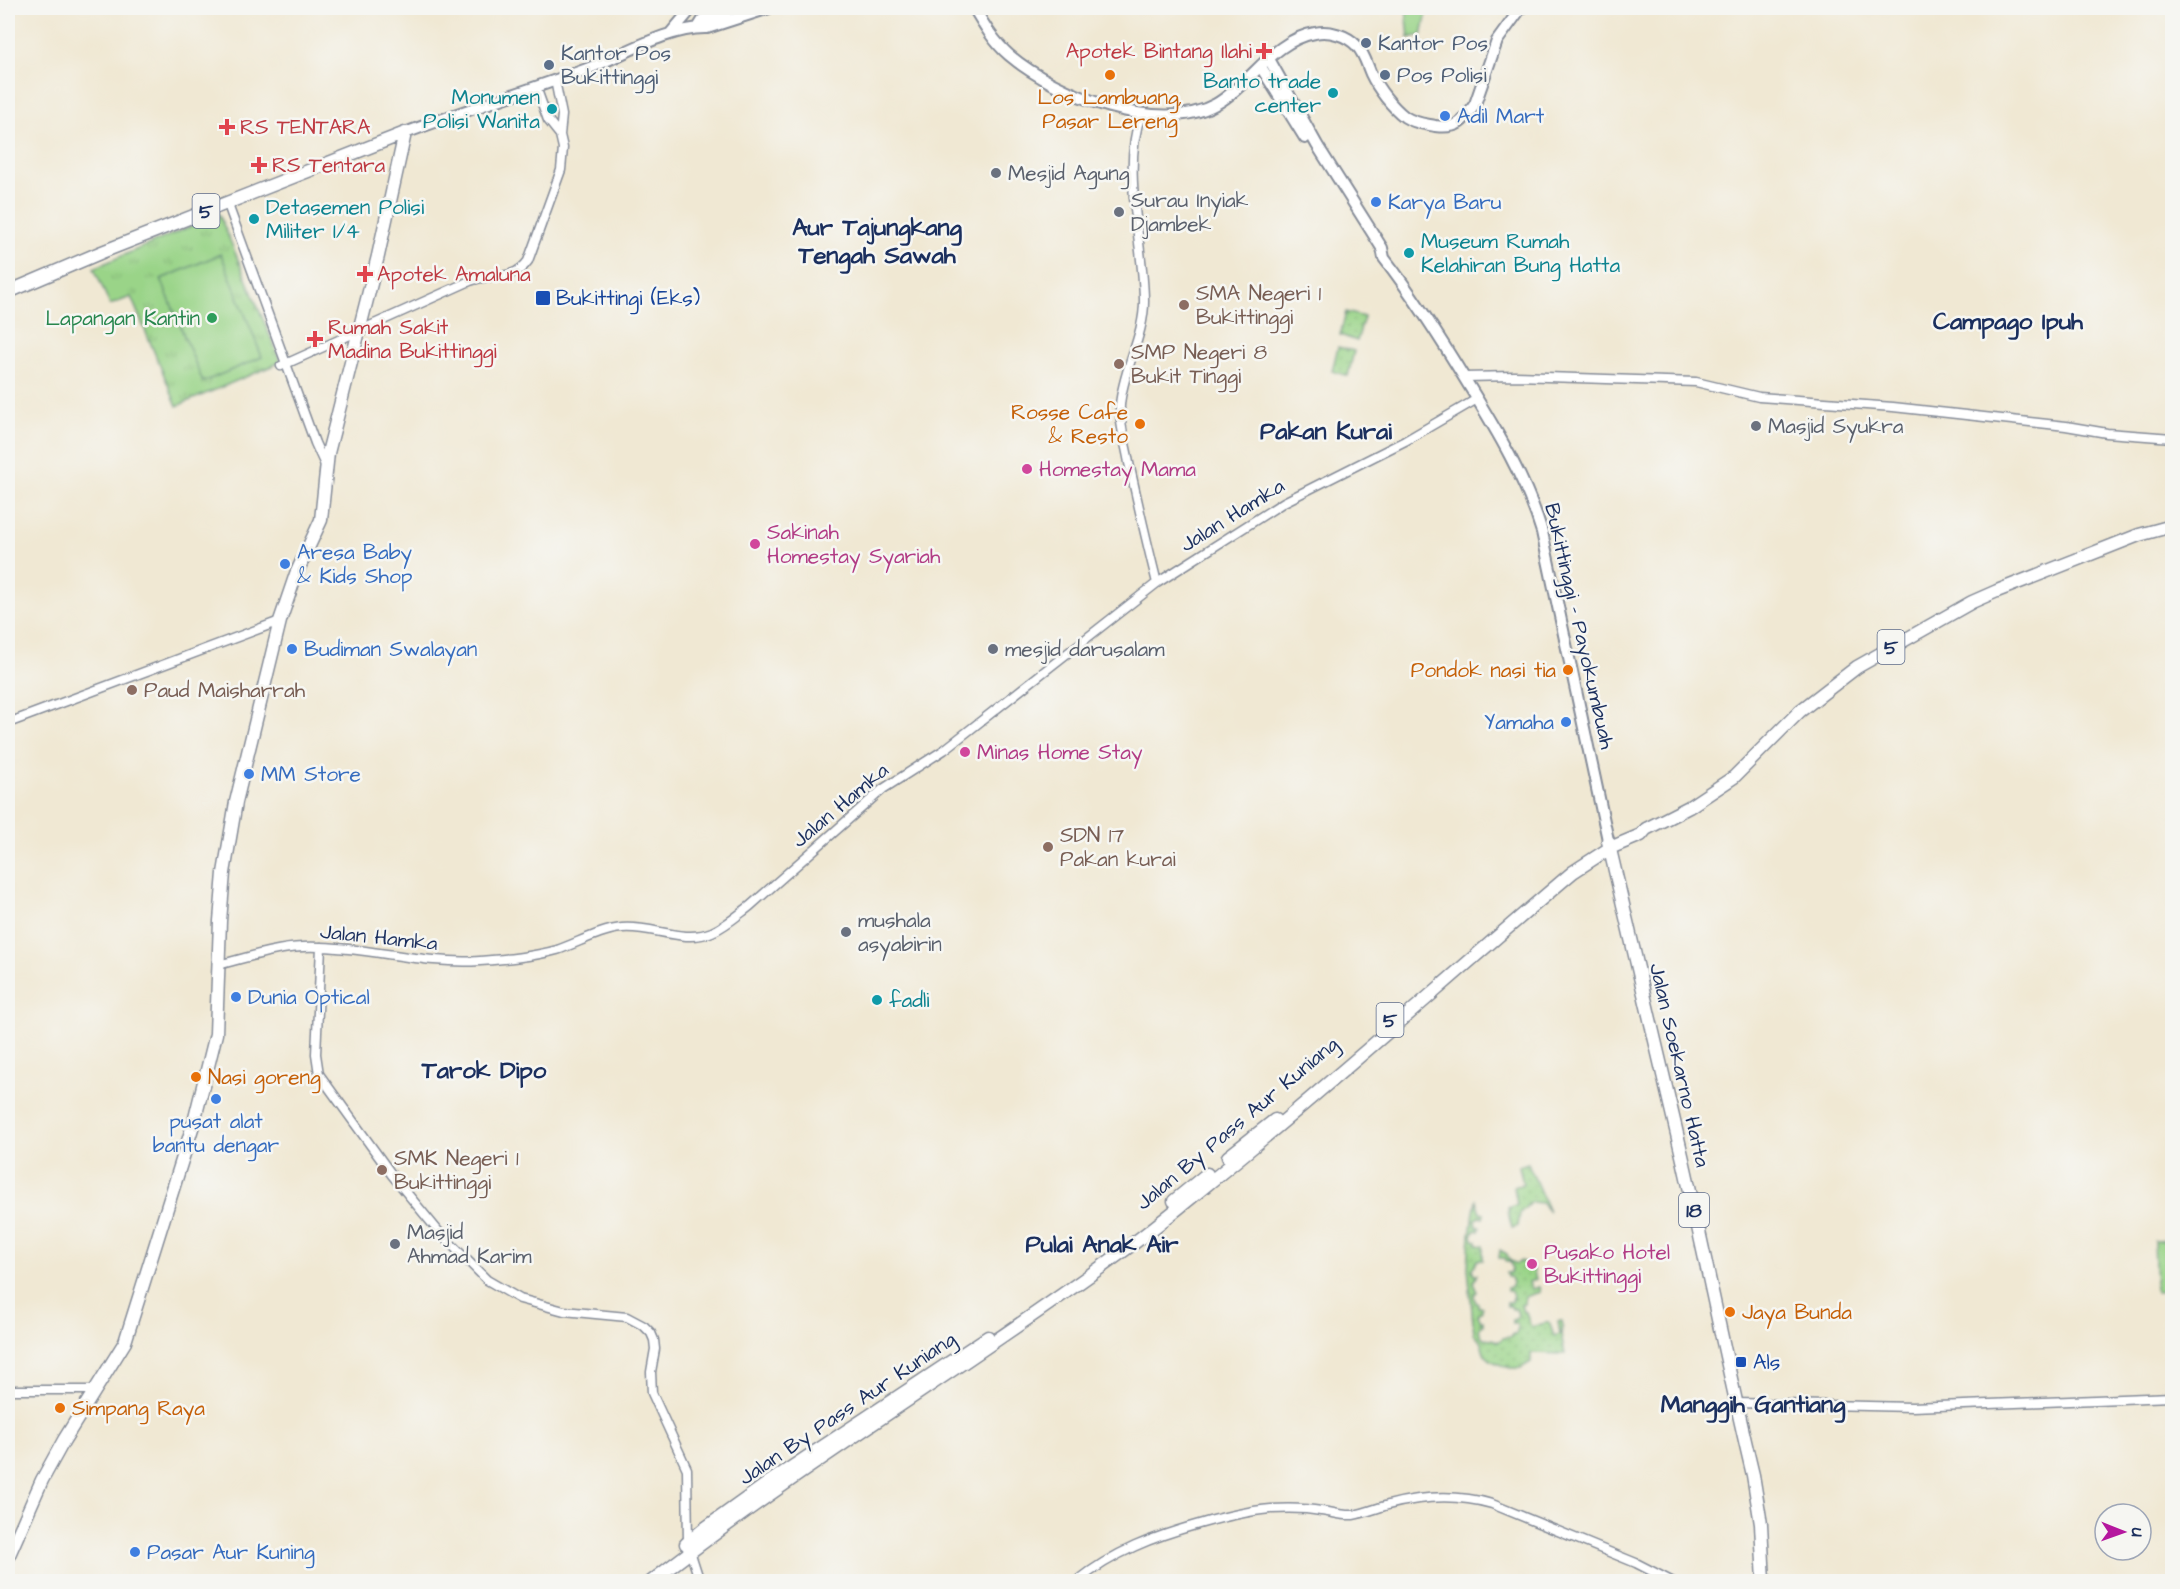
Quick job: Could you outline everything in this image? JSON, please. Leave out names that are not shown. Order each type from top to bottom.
[{"type":"highway","name":"5","points":[[8,292],[405,133]]},
{"type":"highway","points":[[8,1557],[42,1480],[94,1390],[125,1342],[152,1262],[194,1122],[213,1052],[217,1018],[224,873],[236,802],[280,621],[296,574],[321,520],[326,465],[378,256],[405,133]]},
{"type":"highway","name":"5","points":[[1609,844],[1641,835],[1646,829],[1689,807],[1734,777],[1808,704],[1857,667],[1972,602],[2131,538],[2172,526]]},
{"type":"highway","name":"Jalan By Pass Aur Kuniang","points":[[651,1581],[689,1547],[704,1529],[792,1473],[1126,1249],[1177,1204],[1258,1144],[1329,1077],[1488,941],[1609,844]]},
{"type":"highway","name":"Jalan Soekarno Hatta","points":[[1609,844],[1753,1475],[1764,1581]]},
{"type":"highway","name":"Jalan By Pass Aur Kuniang","points":[[641,1581],[689,1547]]},
{"type":"main road","points":[[670,34],[692,8]]},
{"type":"main road","points":[[698,28],[703,20],[735,8]]},
{"type":"main road","points":[[405,133],[555,80],[670,34],[707,28],[769,8]]},
{"type":"main road","points":[[974,8],[996,41],[1021,64],[1087,99],[1141,114],[1173,117],[1199,112],[1228,96],[1280,49],[1299,37],[1323,32],[1335,33],[1357,45],[1383,93],[1404,117],[1415,122],[1446,127],[1457,125],[1464,120],[1474,104],[1497,41],[1521,8]]},
{"type":"main road","name":"Bukittinggi - Payokumbuah","points":[[1269,59],[1317,145],[1382,248],[1384,258],[1411,293],[1501,439],[1534,506],[1542,532],[1609,844]]},
{"type":"main road","points":[[1261,67],[1384,258]]},
{"type":"street","points":[[284,365],[470,281],[482,277],[515,274],[521,270],[528,261],[561,170],[562,115],[555,80]]},
{"type":"street","points":[[536,87],[548,120],[560,135]]},
{"type":"street","points":[[1141,114],[1134,145],[1133,176],[1144,292],[1143,314],[1120,408],[1123,439],[1157,583]]},
{"type":"street","points":[[228,202],[284,365],[326,465]]},
{"type":"street","points":[[1464,377],[1515,376],[1696,382],[1759,397],[1893,407],[2066,426],[2107,433],[2172,438]]},
{"type":"street","name":"Jalan Hamka","points":[[218,965],[288,948],[321,947],[436,962],[457,962],[532,956],[619,928],[639,927],[690,936],[710,933],[728,924],[750,906],[883,789],[944,750],[1157,583],[1284,502],[1405,441],[1477,399]]},
{"type":"street","points":[[8,723],[280,621]]},
{"type":"street","points":[[321,947],[316,1054],[319,1074],[392,1175],[439,1232],[487,1280],[520,1299],[564,1311],[627,1317],[644,1326],[651,1333],[654,1340],[652,1393],[687,1469],[689,1547],[700,1581]]},
{"type":"street","points":[[8,1390],[94,1390]]},
{"type":"street","points":[[1736,1403],[1912,1407],[2172,1397]]},
{"type":"street","points":[[1076,1581],[1109,1558],[1132,1546],[1171,1532],[1242,1513],[1271,1509],[1302,1509],[1344,1515],[1409,1501],[1447,1497],[1478,1499],[1492,1504],[1674,1581]]},
{"type":"green space","points":[[1406,8],[1428,8],[1422,35],[1409,38]]},
{"type":"green space","points":[[219,214],[281,362],[177,406],[131,297],[110,305],[94,268]]},
{"type":"green space","name":"Lapangan Kantin","points":[[221,254],[262,357],[203,382],[161,279]]},
{"type":"green space","points":[[1346,312],[1364,317],[1357,341],[1340,335]]},
{"type":"green space","points":[[1338,347],[1354,351],[1348,376],[1332,371]]},
{"type":"green space","points":[[1528,1163],[1549,1212],[1542,1203],[1531,1202],[1520,1213],[1518,1226],[1512,1228],[1508,1208],[1517,1205],[1514,1187],[1523,1184],[1519,1166]]},
{"type":"green space","points":[[1476,1201],[1480,1212],[1484,1213],[1483,1217],[1480,1216],[1475,1221],[1477,1227],[1480,1227],[1479,1231],[1475,1230],[1472,1235],[1477,1245],[1483,1246],[1483,1260],[1477,1260],[1472,1269],[1474,1274],[1477,1274],[1473,1283],[1477,1292],[1474,1297],[1478,1307],[1482,1307],[1478,1315],[1483,1321],[1479,1330],[1483,1338],[1498,1342],[1503,1338],[1512,1337],[1518,1328],[1516,1323],[1512,1323],[1518,1315],[1516,1309],[1507,1306],[1507,1302],[1512,1302],[1513,1296],[1507,1288],[1511,1287],[1513,1282],[1506,1273],[1510,1273],[1512,1268],[1510,1262],[1506,1262],[1505,1258],[1499,1258],[1500,1250],[1516,1264],[1521,1261],[1533,1268],[1536,1279],[1529,1282],[1531,1289],[1539,1287],[1540,1292],[1525,1297],[1524,1304],[1521,1305],[1523,1312],[1526,1312],[1531,1327],[1549,1322],[1554,1336],[1560,1334],[1558,1321],[1562,1321],[1561,1334],[1565,1354],[1531,1353],[1531,1362],[1521,1368],[1510,1368],[1492,1361],[1485,1355],[1480,1341],[1474,1334],[1468,1268],[1470,1234]]},
{"type":"green space","points":[[2172,1240],[2172,1291],[2156,1292],[2154,1241]]},
{"type":"place","name":"Kantor Pos","points":[[1366,43]]},
{"type":"place","name":"Apotek Bintang Ilahi","points":[[1264,51]]},
{"type":"place","name":"Kantor Pos Bukittinggi","points":[[549,65]]},
{"type":"place","name":"Los Lambuang, Pasar Lereng","points":[[1110,75]]},
{"type":"place","name":"Pos Polisi","points":[[1385,75]]},
{"type":"place","name":"Banto trade center","points":[[1333,93]]},
{"type":"place","name":"Monumen Polisi Wanita","points":[[552,109]]},
{"type":"place","name":"Adil Mart","points":[[1445,116]]},
{"type":"place","name":"RS TENTARA","points":[[227,127]]},
{"type":"place","name":"RS Tentara","points":[[259,165]]},
{"type":"place","name":"Mesjid Agung","points":[[996,173]]},
{"type":"place","name":"Karya Baru","points":[[1376,202]]},
{"type":"place","name":"Surau Inyiak Djambek","points":[[1119,212]]},
{"type":"place","name":"Detasemen Polisi Militer I/4","points":[[254,219]]},
{"type":"place","name":"Museum Rumah Kelahiran Bung Hatta","points":[[1409,253]]},
{"type":"place","name":"Apotek Amaluna","points":[[365,274]]},
{"type":"place","name":"Bukittingi (Eks)","points":[[543,298]]},
{"type":"place","name":"SMA Negeri 1 Bukittinggi","points":[[1184,305]]},
{"type":"place","name":"Lapangan Kantin","points":[[212,318]]},
{"type":"place","name":"Rumah Sakit Madina Bukittinggi","points":[[315,339]]},
{"type":"place","name":"SMP Negeri 8 Bukit Tinggi","points":[[1119,364]]},
{"type":"place","name":"Rosse Cafe & Resto","points":[[1140,424]]},
{"type":"place","name":"Masjid Syukra","points":[[1756,426]]},
{"type":"place","name":"Homestay Mama","points":[[1027,469]]},
{"type":"place","name":"Sakinah Homestay Syariah","points":[[755,544]]},
{"type":"place","name":"Aresa Baby & Kids Shop","points":[[285,564]]},
{"type":"place","name":"Budiman Swalayan","points":[[292,649]]},
{"type":"place","name":"mesjid darusalam","points":[[993,649]]},
{"type":"place","name":"Pondok nasi tia","points":[[1568,670]]},
{"type":"place","name":"Paud Maisharrah","points":[[132,690]]},
{"type":"place","name":"Yamaha","points":[[1566,722]]},
{"type":"place","name":"Minas Home Stay","points":[[965,752]]},
{"type":"place","name":"MM Store","points":[[249,774]]},
{"type":"place","name":"SDN 17 Pakan kurai","points":[[1048,847]]},
{"type":"place","name":"mushala asyabirin","points":[[846,932]]},
{"type":"place","name":"Dunia Optical","points":[[236,997]]},
{"type":"place","name":"fadli","points":[[877,1000]]},
{"type":"place","name":"Nasi goreng","points":[[196,1077]]},
{"type":"place","name":"pusat alat bantu dengar","points":[[216,1099]]},
{"type":"place","name":"SMK Negeri 1 Bukittinggi","points":[[382,1170]]},
{"type":"place","name":"Masjid Ahmad Karim","points":[[395,1244]]},
{"type":"place","name":"Pusako Hotel Bukittinggi","points":[[1532,1264]]},
{"type":"place","name":"Jaya Bunda","points":[[1730,1312]]},
{"type":"place","name":"Als","points":[[1741,1362]]},
{"type":"place","name":"Simpang Raya","points":[[60,1408]]},
{"type":"place","name":"Pasar Aur Kuning","points":[[135,1552]]},
{"type":"district","name":"Aur Tajungkang Tengah Sawah","points":[[877,241]]},
{"type":"district","name":"Campago Ipuh","points":[[2008,321]]},
{"type":"district","name":"Pakan Kurai","points":[[1326,431]]},
{"type":"district","name":"Tarok Dipo","points":[[484,1070]]},
{"type":"district","name":"Pulai Anak Air","points":[[1102,1244]]},
{"type":"district","name":"Manggih Gantiang","points":[[1753,1404]]}]
